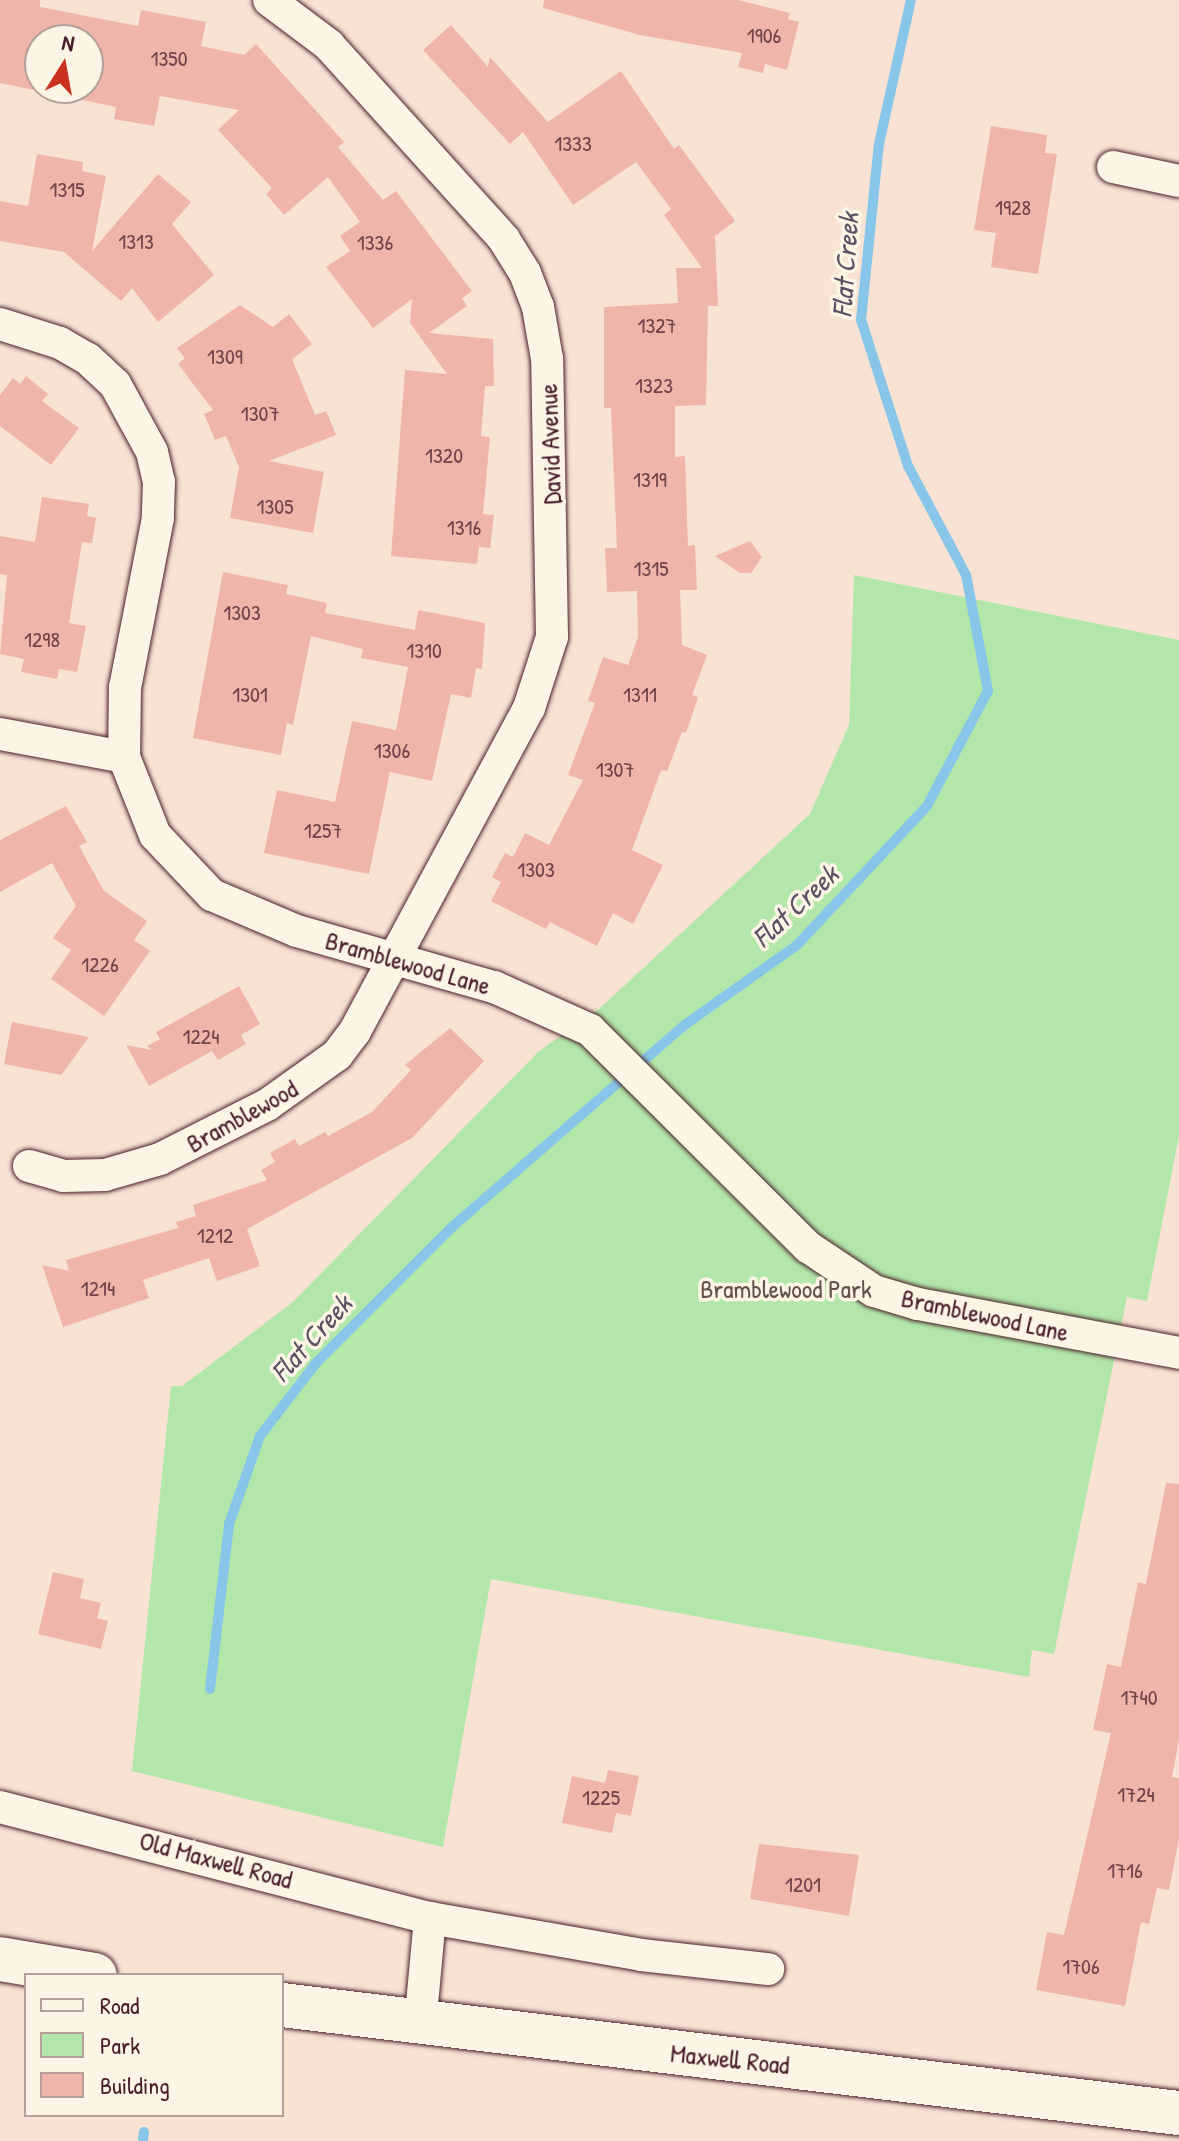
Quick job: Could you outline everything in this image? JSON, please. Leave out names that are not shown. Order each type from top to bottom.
[{"type":"main road","points":[[0,1959],[83,1973]]},
{"type":"main road","name":"Maxwell Road","points":[[284,2005],[420,2025],[1179,2113]]},
{"type":"street","name":"David Avenue","points":[[269,0],[329,45],[504,239],[538,307],[547,359],[554,591],[549,649],[529,708],[396,958]]},
{"type":"street","points":[[1113,167],[1179,181]]},
{"type":"street","name":"Bramblewood Lane","points":[[0,324],[60,343],[88,359],[115,384],[152,452],[159,482],[158,518],[125,687],[124,757],[155,835],[212,895],[297,931],[494,987],[590,1030],[808,1247],[874,1291],[918,1304],[1179,1353]]},
{"type":"street","points":[[0,734],[124,757]]},
{"type":"street","name":"Bramblewood","points":[[29,1166],[63,1176],[105,1175],[160,1159],[267,1105],[337,1055],[396,958]]},
{"type":"street","name":"Old Maxwell Road","points":[[0,1807],[430,1918],[641,1955],[768,1969]]},
{"type":"street","points":[[420,2025],[430,1918]]},
{"type":"green space","name":"Bramblewood Park","points":[[854,575],[1179,640],[1179,1136],[1147,1301],[1127,1297],[1054,1654],[1032,1650],[1029,1677],[491,1579],[443,1847],[132,1771],[171,1386],[182,1386],[293,1302],[539,1051],[599,1009],[810,814],[849,725]]},
{"type":"building","points":[[0,0],[40,0],[40,7],[138,26],[141,10],[206,22],[201,46],[244,55],[256,44],[344,142],[338,147],[383,200],[396,191],[472,291],[462,298],[467,306],[429,333],[493,339],[494,386],[485,386],[481,436],[490,437],[483,514],[494,515],[490,548],[479,547],[477,564],[391,556],[405,370],[447,374],[410,323],[412,299],[373,328],[326,267],[350,251],[340,236],[360,222],[328,177],[284,215],[266,194],[272,188],[218,130],[239,110],[160,96],[154,126],[114,119],[116,107],[102,104],[104,104],[104,24],[24,24],[24,88],[0,83]]},
{"type":"building","points":[[544,0],[738,0],[790,13],[788,19],[799,22],[787,70],[765,64],[763,73],[738,67],[742,53],[640,35],[543,8]]},
{"type":"building","points":[[451,25],[488,67],[490,57],[548,122],[621,71],[674,149],[679,145],[735,221],[715,236],[718,306],[708,306],[706,405],[675,406],[675,457],[685,456],[688,546],[695,545],[697,590],[680,590],[682,645],[707,655],[692,695],[698,697],[686,733],[682,732],[667,771],[661,770],[632,850],[663,865],[633,924],[613,913],[597,946],[550,922],[546,929],[491,901],[501,882],[492,877],[505,853],[513,857],[525,833],[549,845],[583,780],[568,775],[595,703],[588,701],[603,657],[628,665],[638,637],[637,591],[607,592],[605,548],[617,548],[611,408],[604,408],[604,307],[678,303],[676,268],[702,268],[664,215],[671,209],[636,162],[573,205],[523,132],[510,144],[423,50]]},
{"type":"building","points":[[991,126],[1047,135],[1045,153],[1057,154],[1038,274],[991,267],[996,233],[974,230]]},
{"type":"building","points":[[37,154],[83,162],[82,171],[106,176],[92,251],[158,174],[191,202],[172,224],[214,275],[158,322],[132,288],[121,301],[64,252],[0,241],[0,201],[28,206]]},
{"type":"building","points":[[240,305],[273,327],[289,314],[312,344],[292,359],[315,415],[326,411],[336,435],[269,461],[324,472],[313,533],[230,518],[239,467],[226,436],[215,440],[204,414],[213,410],[178,364],[185,358],[177,348]]},
{"type":"building","points":[[26,376],[48,394],[42,401],[79,428],[51,465],[0,426],[0,395],[13,378],[20,384]]},
{"type":"building","points":[[42,497],[89,504],[87,516],[96,518],[92,543],[82,542],[69,623],[86,626],[77,672],[59,669],[57,679],[21,672],[24,659],[0,654],[7,575],[0,574],[0,536],[35,542]]},
{"type":"building","points":[[750,541],[762,557],[751,573],[740,573],[715,556]]},
{"type":"building","points":[[223,572],[288,585],[286,594],[327,603],[325,613],[415,630],[418,610],[485,623],[482,669],[476,668],[471,698],[451,694],[432,781],[390,772],[369,874],[264,853],[277,790],[335,802],[352,721],[396,730],[408,667],[361,658],[363,649],[311,636],[293,725],[287,723],[281,755],[193,738]]},
{"type":"building","points":[[66,806],[87,842],[79,846],[104,891],[147,921],[134,940],[150,951],[104,1016],[51,979],[71,950],[53,938],[76,906],[52,863],[0,892],[0,840]]},
{"type":"building","points":[[239,986],[260,1024],[241,1035],[246,1044],[218,1060],[212,1051],[149,1086],[126,1045],[152,1050],[147,1046],[160,1039],[156,1032]]},
{"type":"building","points":[[12,1022],[89,1037],[61,1075],[4,1064]]},
{"type":"building","points":[[450,1028],[484,1061],[412,1138],[247,1229],[260,1266],[217,1281],[209,1258],[143,1280],[149,1298],[63,1327],[42,1265],[69,1271],[66,1260],[178,1228],[176,1222],[196,1216],[193,1205],[267,1180],[261,1170],[275,1162],[270,1153],[295,1139],[299,1146],[325,1132],[328,1136],[372,1112],[411,1070],[405,1065]]},
{"type":"building","points":[[1166,1483],[1179,1484],[1179,1740],[1172,1777],[1179,1778],[1179,1839],[1169,1890],[1157,1888],[1149,1924],[1141,1922],[1125,2006],[1036,1990],[1047,1932],[1064,1935],[1111,1733],[1093,1730],[1107,1664],[1121,1667],[1138,1582],[1146,1584]]},
{"type":"building","points":[[53,1572],[84,1579],[80,1598],[101,1603],[97,1618],[108,1621],[101,1649],[38,1634]]},
{"type":"building","points":[[608,1770],[639,1776],[631,1816],[616,1813],[612,1833],[562,1823],[572,1776],[605,1783]]},
{"type":"building","points":[[759,1844],[859,1855],[849,1916],[750,1899]]},
{"type":"waterway","name":"Flat Creek","points":[[210,1689],[229,1524],[260,1436],[316,1363],[451,1228],[686,1024],[797,945],[927,806],[988,691],[966,575],[908,466],[861,320],[879,144],[911,0]]},
{"type":"waterway","name":"Flat Creek","points":[[143,2141],[144,2132]]}]
